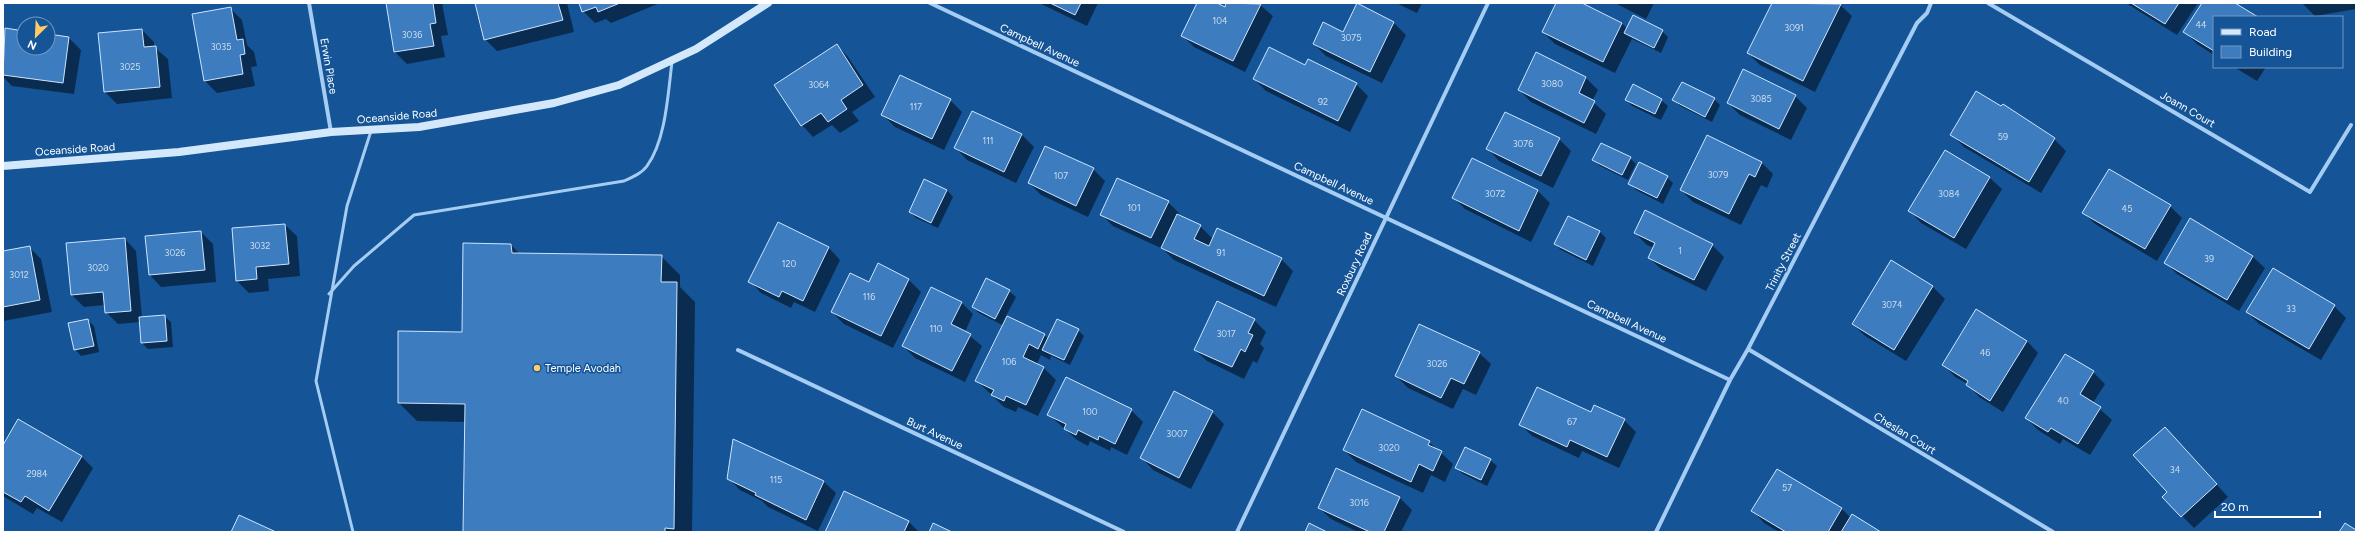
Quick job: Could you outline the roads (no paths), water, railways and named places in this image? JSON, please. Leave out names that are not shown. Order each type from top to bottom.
[{"type":"main road","name":"Oceanside Road","points":[[3,166],[179,152],[331,132],[419,127],[554,103],[619,85],[696,49],[768,3]]},
{"type":"street","name":"Erwin Place","points":[[309,3],[331,132]]},
{"type":"street","name":"Campbell Avenue","points":[[930,3],[1730,380]]},
{"type":"street","name":"Roxbury Road","points":[[1237,532],[1488,3]]},
{"type":"street","name":"Trinity Street","points":[[1656,532],[1730,380],[1748,349],[1917,23],[1927,13],[1931,3]]},
{"type":"street","name":"Joann Court","points":[[1988,3],[2310,192],[2351,125]]},
{"type":"street","name":"Cheslan Court","points":[[1748,349],[2054,532]]},
{"type":"street","name":"Burt Avenue","points":[[738,350],[1124,532]]},
{"type":"lane","points":[[329,294],[354,266],[414,215],[624,181],[637,175],[647,166],[661,131],[666,110],[672,60]]},
{"type":"lane","points":[[352,532],[316,381],[329,294],[347,206],[371,130]]},
{"type":"place","name":"Temple Avodah","points":[[537,368]]}]
